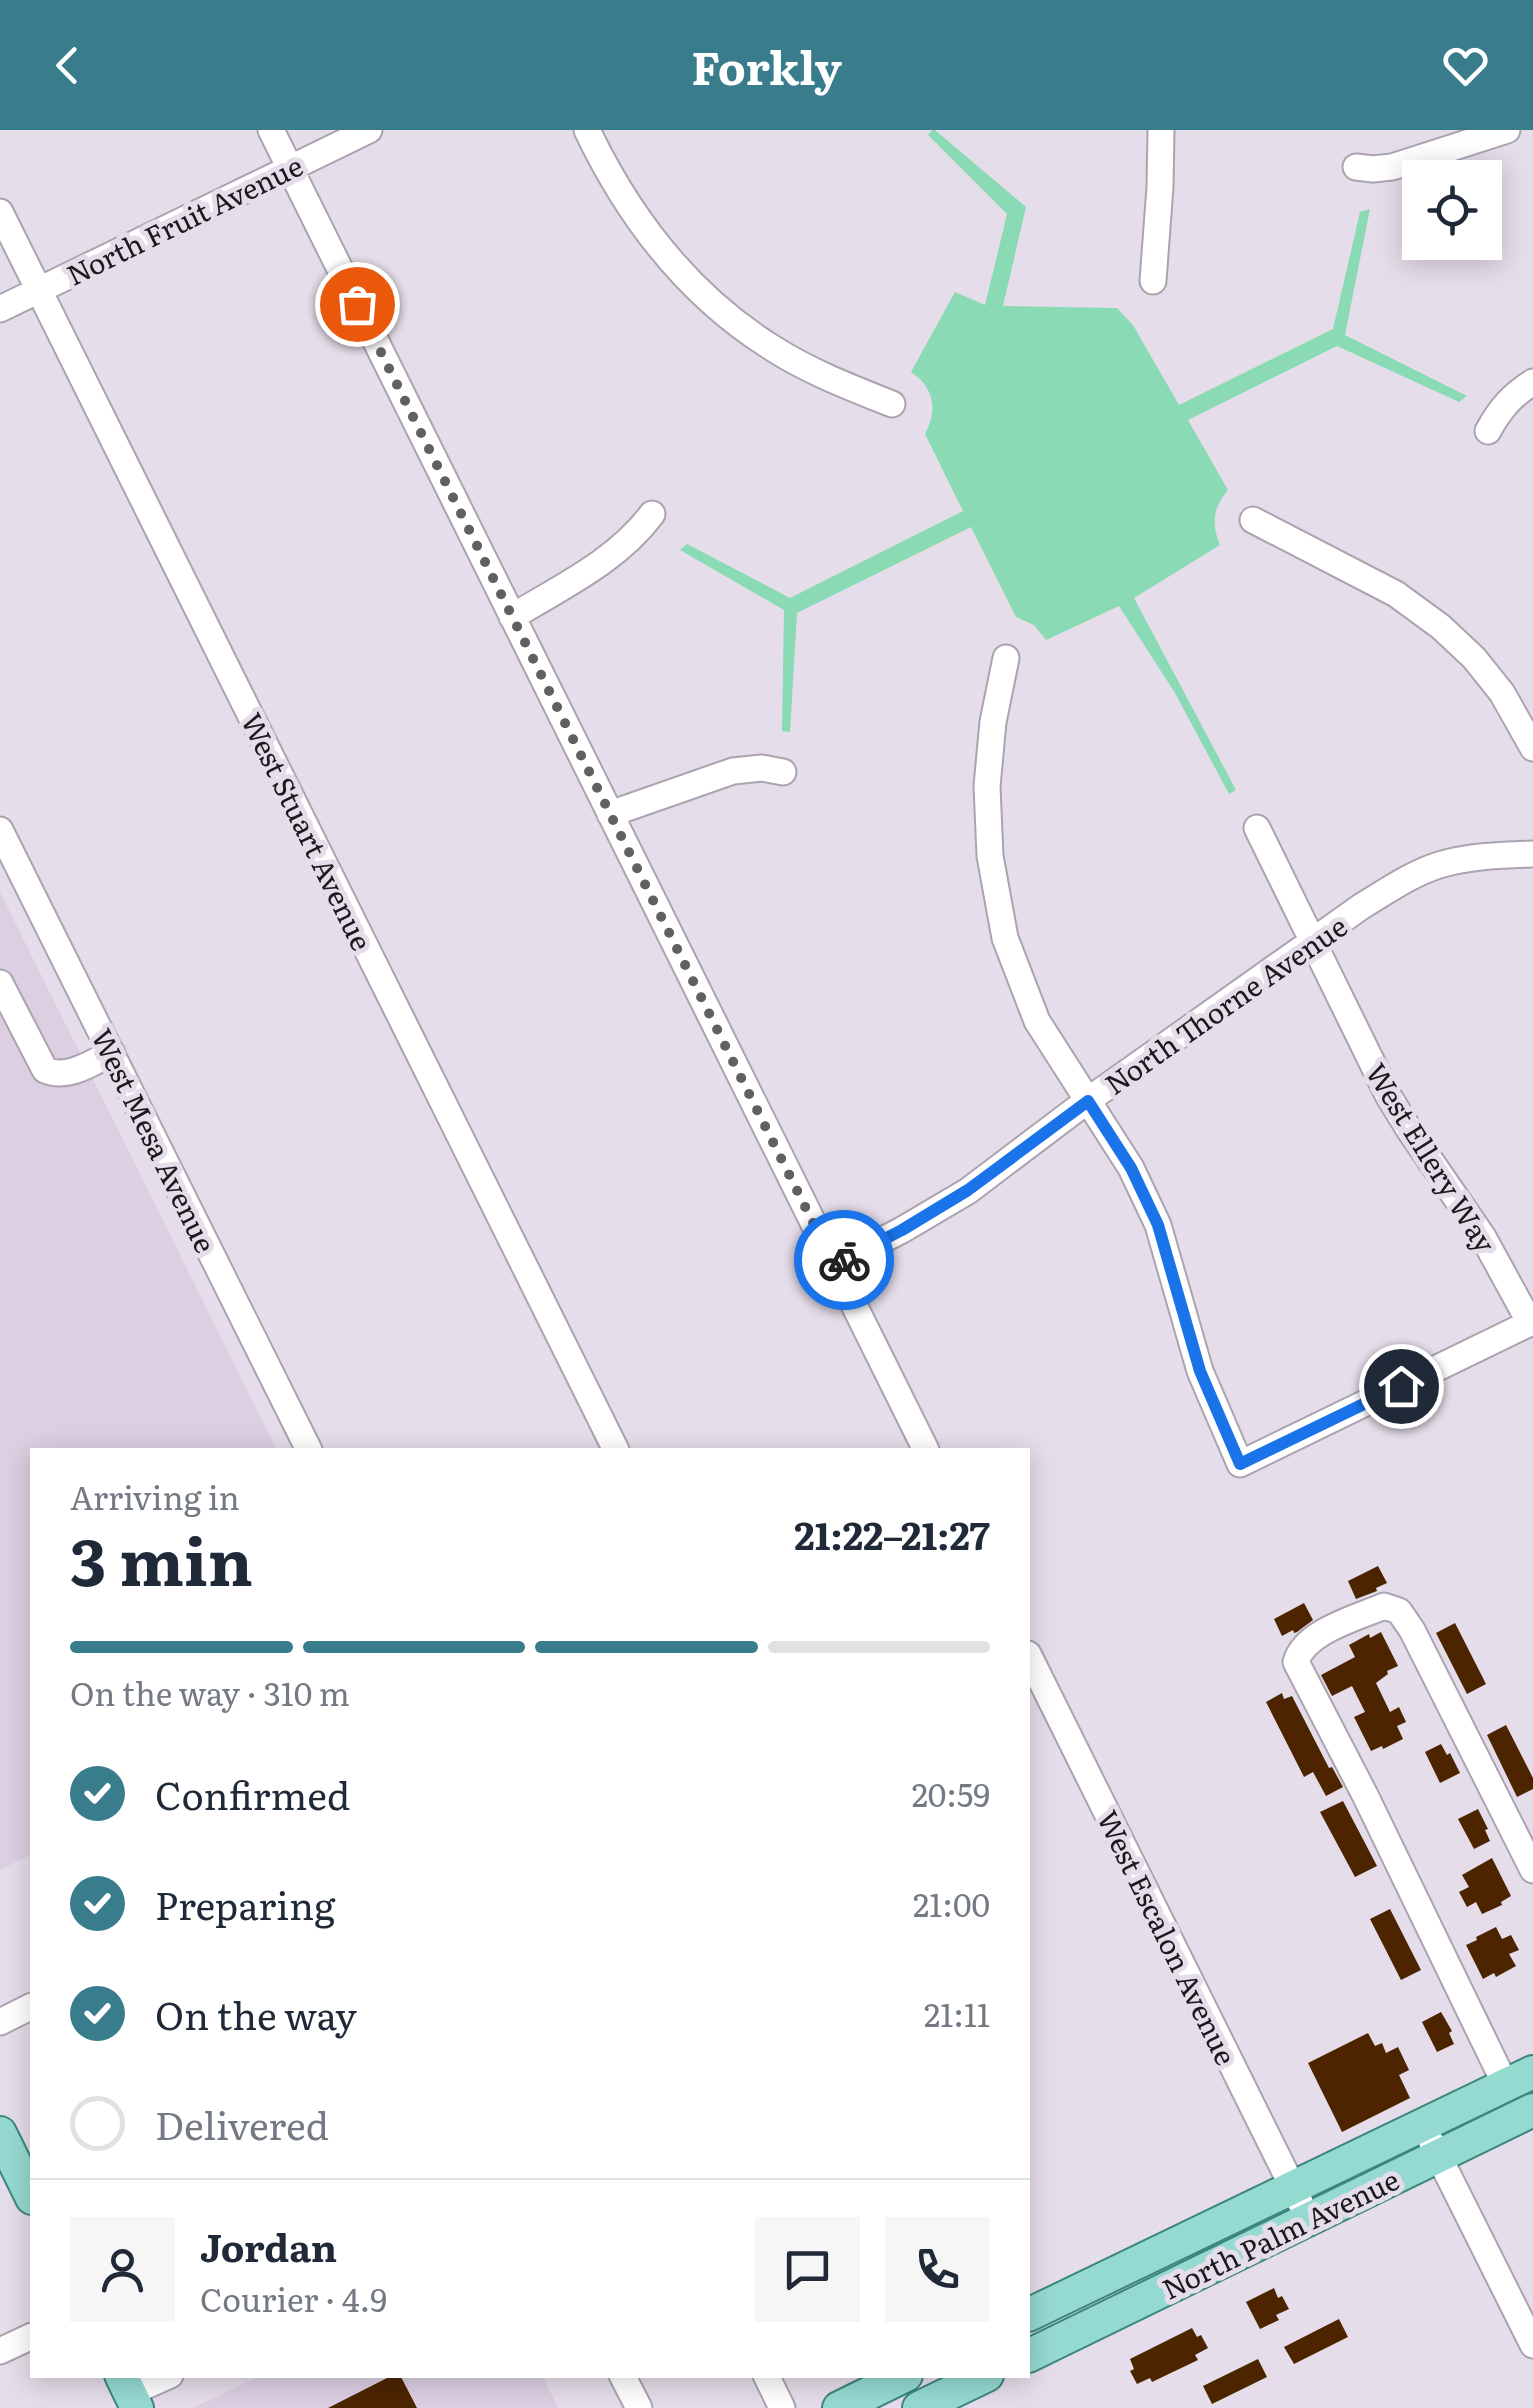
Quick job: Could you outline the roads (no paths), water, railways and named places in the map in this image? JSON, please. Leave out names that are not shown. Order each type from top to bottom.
[{"type":"main road","name":"North Palm Avenue","points":[[1030,2314],[1520,2079]]},
{"type":"main road","name":"North Palm Avenue","points":[[1030,2355],[1533,2110]]},
{"type":"main road","points":[[0,2133],[30,2194]]},
{"type":"main road","points":[[839,2408],[900,2378]]},
{"type":"main road","points":[[926,2398],[979,2378]]},
{"type":"street","points":[[270,130],[925,1448]]},
{"type":"street","name":"North Fruit Avenue","points":[[0,310],[369,130]]},
{"type":"street","points":[[586,130],[628,206],[676,268],[718,307],[774,349],[827,378],[892,404]]},
{"type":"street","points":[[1153,280],[1161,130]]},
{"type":"street","points":[[1356,167],[1392,167],[1507,130]]},
{"type":"street","name":"West Stuart Avenue","points":[[0,212],[615,1448]]},
{"type":"street","points":[[1488,431],[1501,409],[1533,382]]},
{"type":"street","points":[[512,617],[617,552],[636,536],[652,514]]},
{"type":"street","points":[[1254,520],[1396,594],[1441,627],[1502,692],[1533,748]]},
{"type":"street","points":[[1006,658],[986,786],[990,856],[1005,938],[1037,1021],[1088,1101]]},
{"type":"street","points":[[610,814],[733,771],[762,768],[782,772]]},
{"type":"street","name":"West Ellery Way","points":[[1088,1101],[1131,1168],[1158,1225],[1200,1371],[1240,1464],[1530,1323],[1484,1237],[1389,1097],[1257,828]]},
{"type":"street","name":"West Mesa Avenue","points":[[0,830],[308,1448]]},
{"type":"street","name":"North Thorne Avenue","points":[[834,1265],[968,1190],[1391,888],[1438,866],[1480,857],[1533,854]]},
{"type":"street","points":[[0,983],[45,1070],[66,1073],[112,1053]]},
{"type":"street","points":[[1520,2079],[1296,1662],[1300,1649],[1315,1636],[1384,1606],[1399,1611],[1533,1870]]},
{"type":"street","name":"West Escalon Avenue","points":[[1030,1658],[1309,2220]]},
{"type":"street","points":[[0,2022],[30,2007]]},
{"type":"street","points":[[1424,2125],[1533,2344]]},
{"type":"street","points":[[0,2351],[30,2337]]},
{"type":"street","points":[[129,2392],[163,2378]]},
{"type":"street","points":[[624,2378],[640,2408]]},
{"type":"street","points":[[767,2378],[782,2408]]}]
